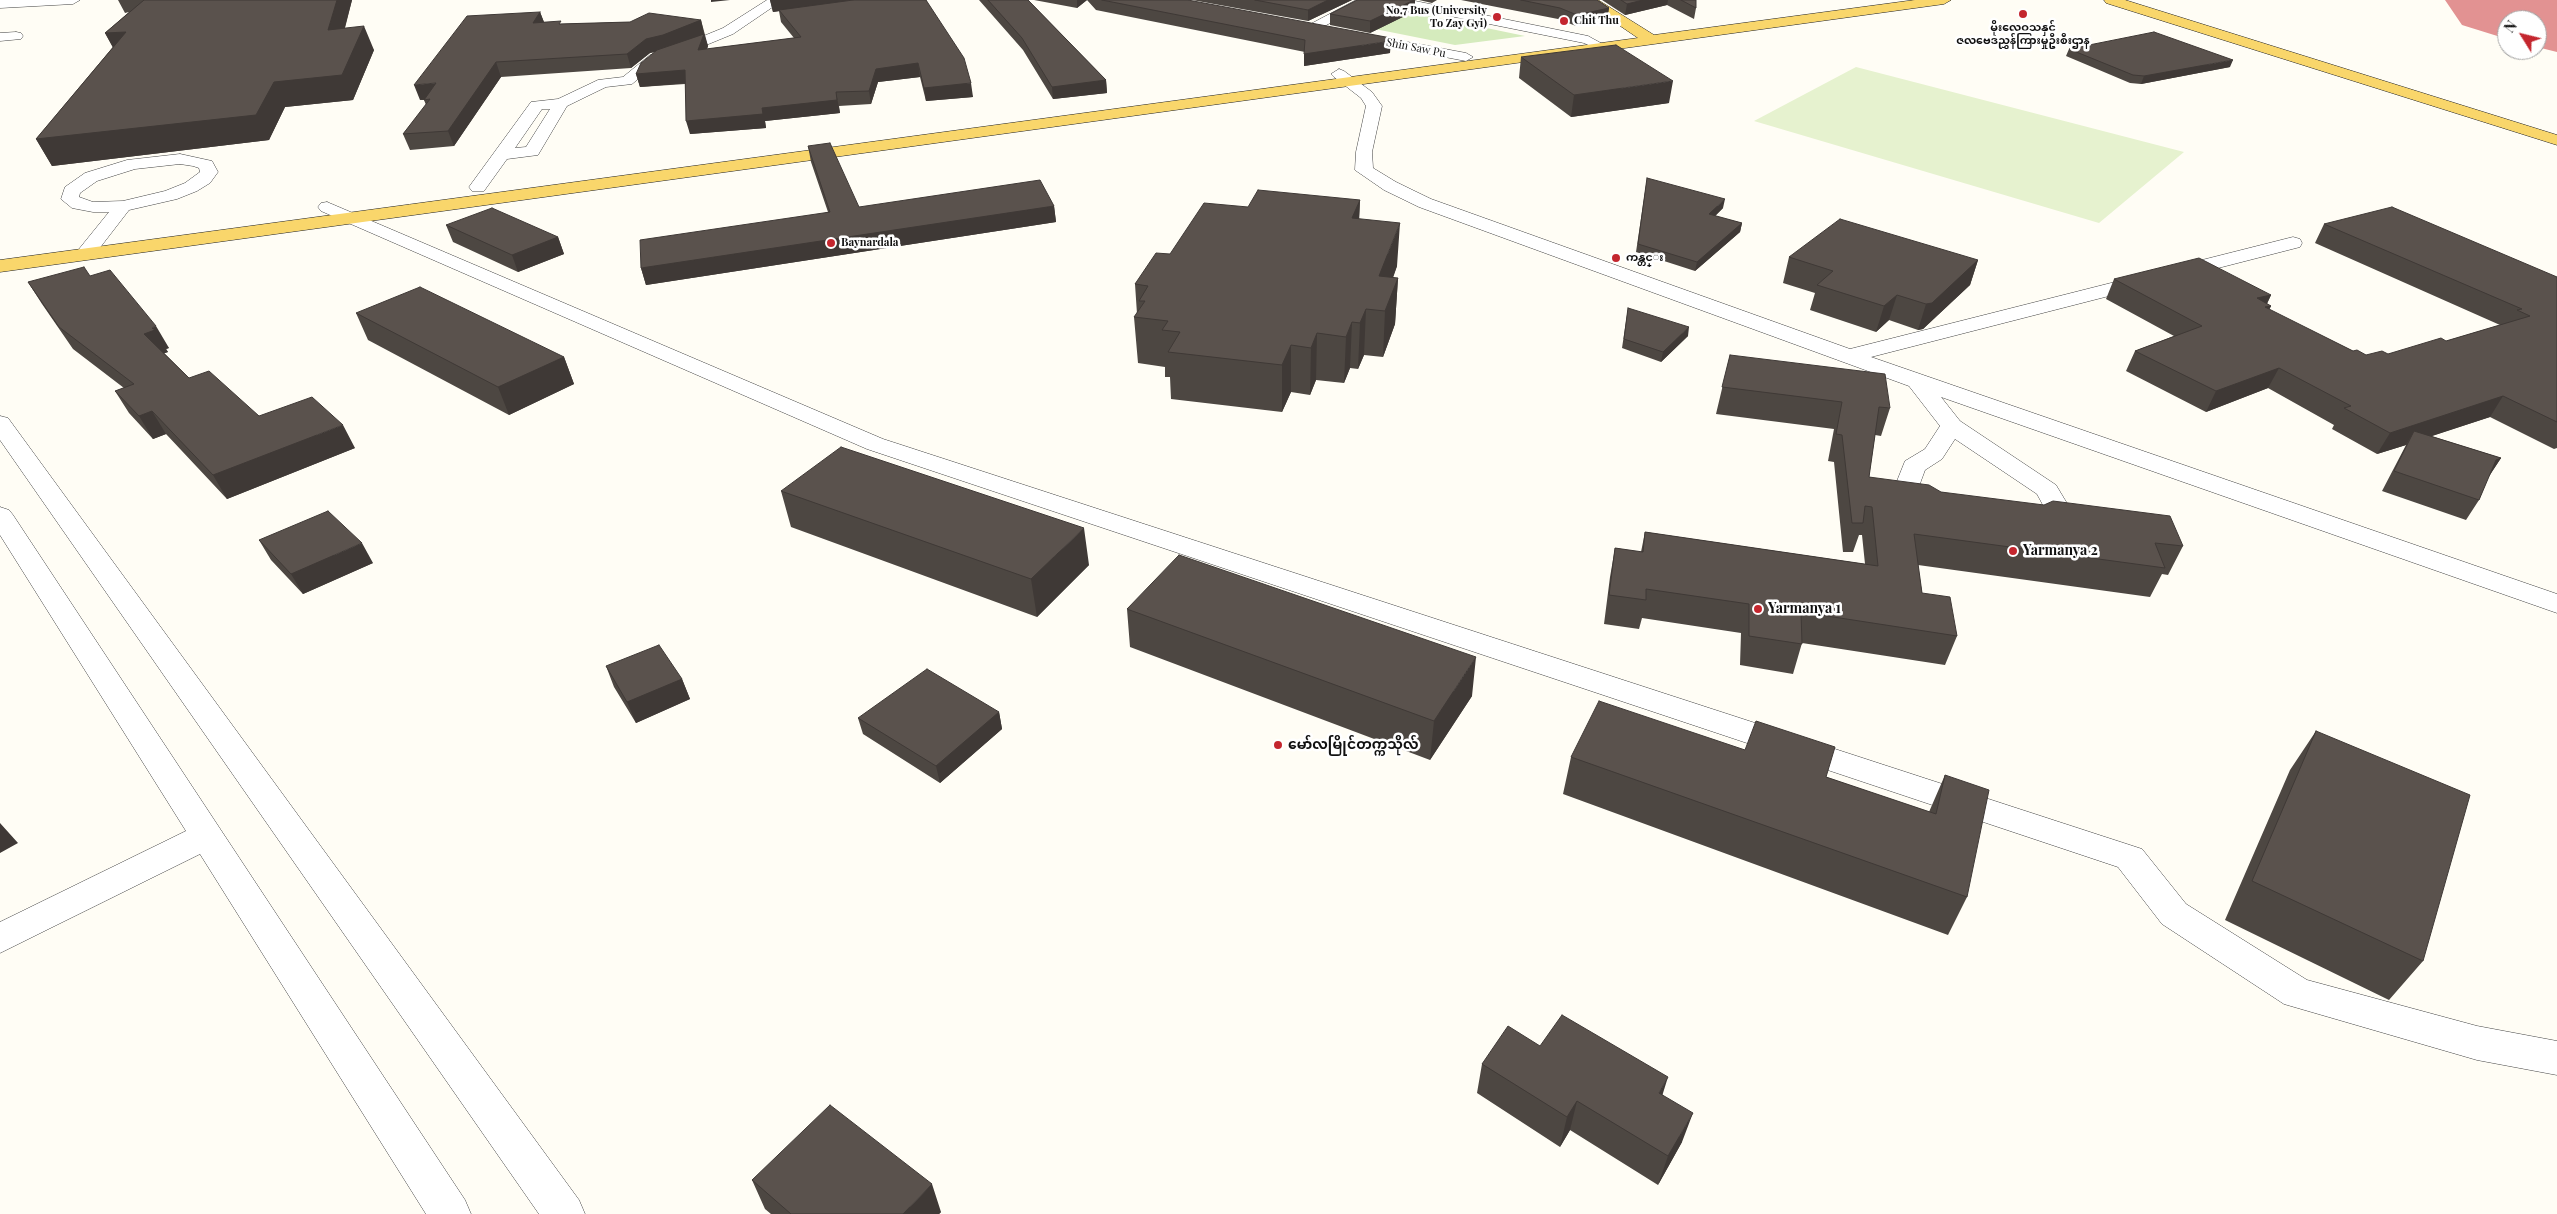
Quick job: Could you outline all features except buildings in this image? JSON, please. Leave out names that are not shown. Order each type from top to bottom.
[{"type":"main road","points":[[1589,0],[1646,37],[1888,0]]},
{"type":"main road","points":[[0,252],[96,238],[338,213],[1646,37],[1944,0]]},
{"type":"main road","points":[[2111,0],[2557,140]]},
{"type":"main road","points":[[1344,78],[1466,58],[1594,44]]},
{"type":"main road","points":[[0,266],[338,213],[478,187],[786,153]]},
{"type":"street","points":[[0,4],[73,0]]},
{"type":"street","points":[[478,187],[503,154],[532,151],[561,103],[603,83],[627,81],[654,58],[672,54],[707,40],[744,21],[776,0]]},
{"type":"street","points":[[1310,28],[1367,0]]},
{"type":"street","points":[[1390,0],[1594,44]]},
{"type":"street","points":[[744,21],[776,18]]},
{"type":"street","name":"Shin Saw Pu","points":[[1291,24],[1466,58]]},
{"type":"street","points":[[0,37],[16,36]]},
{"type":"street","points":[[1344,78],[1367,95],[1374,106],[1364,152],[1364,170],[1390,186],[1425,203],[1917,381],[2557,604]]},
{"type":"street","points":[[85,254],[122,206],[171,196],[191,187],[204,179],[209,172],[206,165],[196,161],[180,159],[134,164],[91,177],[71,191],[70,199],[78,204],[93,207],[122,206]]},
{"type":"street","points":[[338,213],[876,444],[2130,858],[2174,914],[2298,993],[2477,1043],[2557,1058]]},
{"type":"street","points":[[1849,356],[2294,243]]},
{"type":"street","points":[[1917,381],[1952,426],[2047,490],[2058,510],[2032,523],[2014,521]]},
{"type":"street","points":[[0,423],[564,1214]]},
{"type":"street","points":[[1949,514],[1940,514],[1905,491],[1914,466],[1934,454],[1952,426]]},
{"type":"street","points":[[0,515],[450,1214]]},
{"type":"street","points":[[0,938],[206,836]]},
{"type":"green space","points":[[1385,7],[1525,36],[1455,45],[1350,24]]},
{"type":"green space","points":[[1856,67],[2184,152],[2099,223],[1754,121]]},
{"type":"runway","points":[[2504,0],[2557,16]]},
{"type":"place","name":"မိုးလေဝသနှင့် ဇလဗေဒညွှန်ကြားမှုဦးစီးဌာန","points":[[2023,14]]},
{"type":"place","name":"No.7 Bus (University To Zay Gyi)","points":[[1497,17]]},
{"type":"place","name":"Chit Thu","points":[[1564,21]]},
{"type":"place","name":"Baynardala","points":[[831,243]]},
{"type":"place","name":"ကန္တင္း","points":[[1616,258]]},
{"type":"place","name":"Yarmanya 2","points":[[2013,551]]},
{"type":"place","name":"Yarmanya 1","points":[[1758,609]]},
{"type":"place","name":"မော်လမြိုင်တက္ကသိုလ်","points":[[1278,745]]}]
